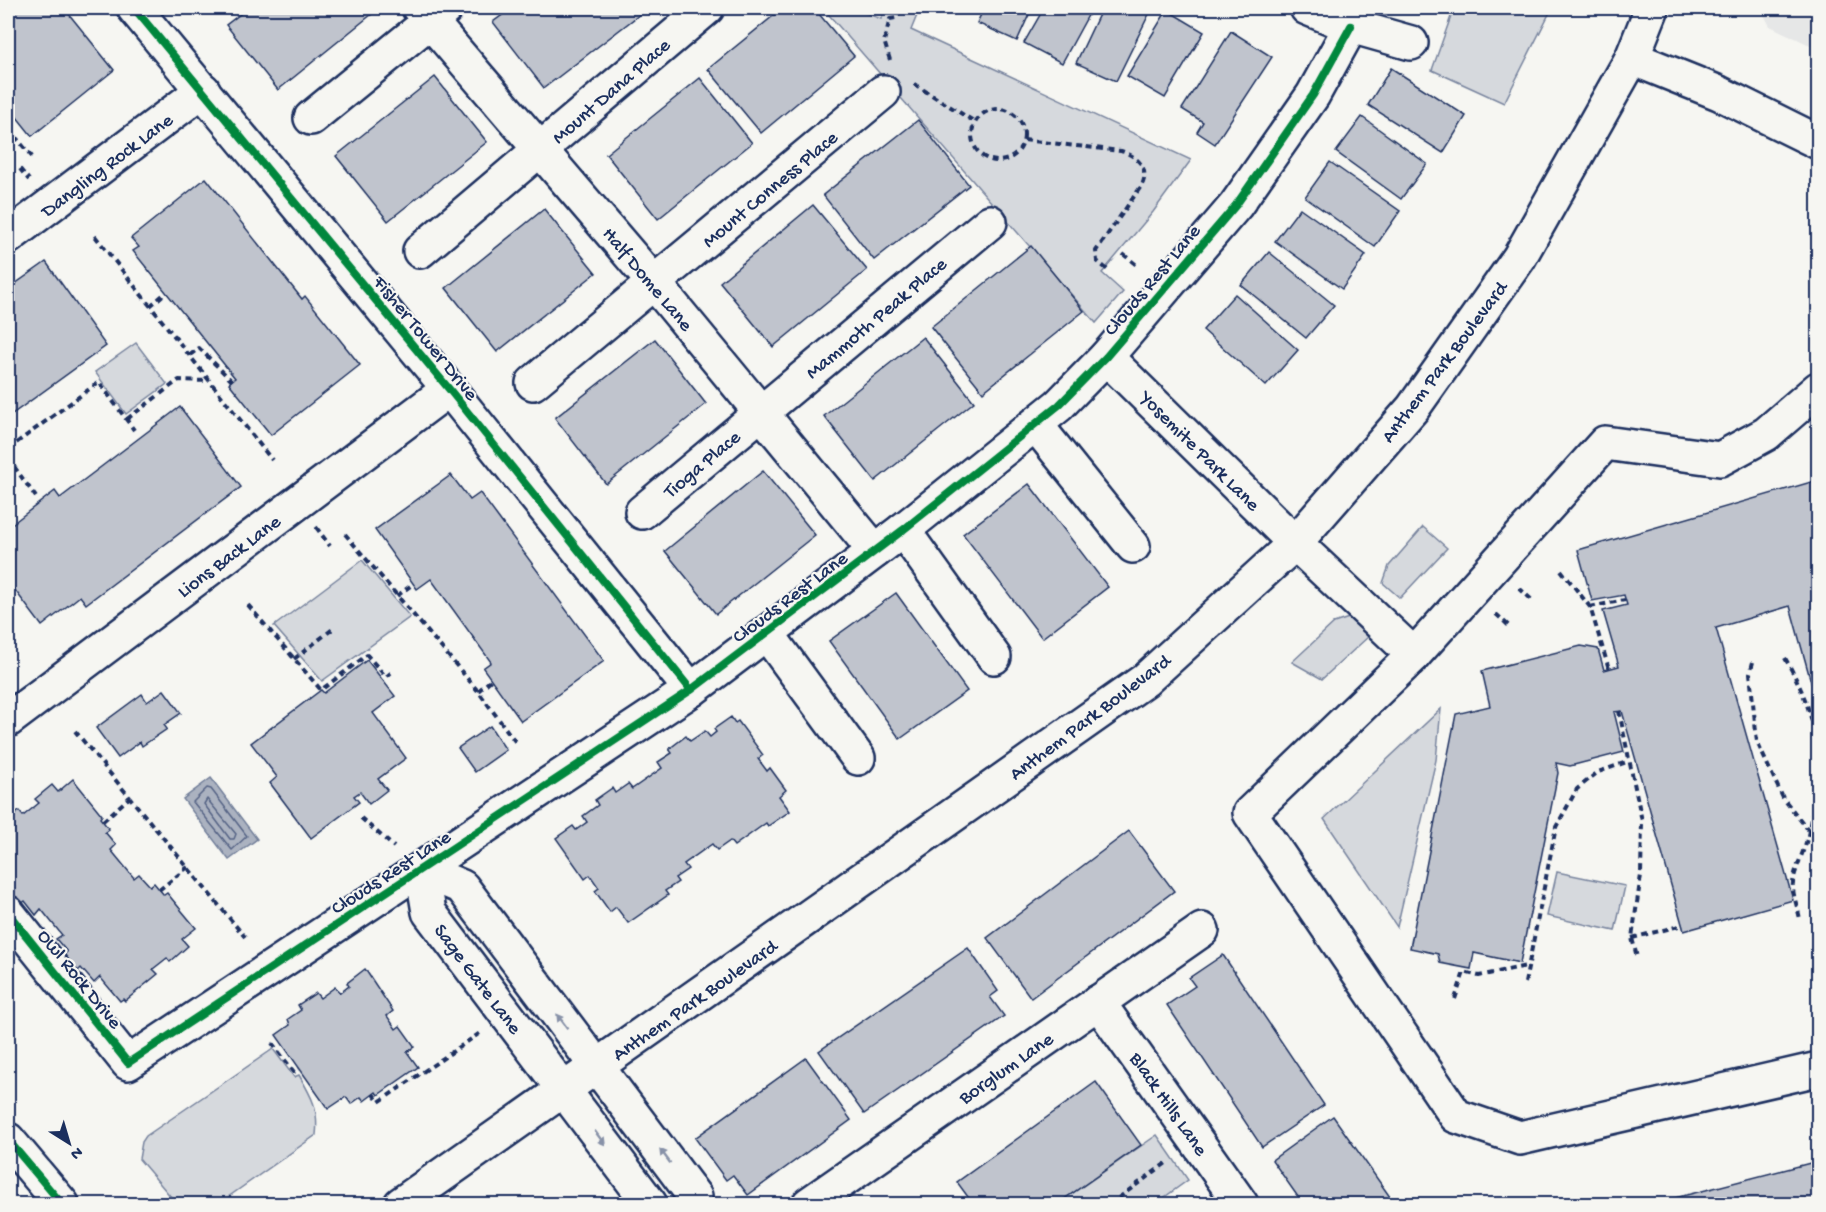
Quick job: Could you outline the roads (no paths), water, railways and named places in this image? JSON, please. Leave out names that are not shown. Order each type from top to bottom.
[{"type":"street","name":"Fisher Tower Drive","points":[[134,8],[449,389],[691,690]]},
{"type":"street","name":"Mount Dana Place","points":[[420,250],[707,8]]},
{"type":"street","points":[[1307,8],[1350,26],[1411,43]]},
{"type":"street","name":"Anthem Park Boulevard","points":[[402,1204],[1145,680],[1295,543],[1413,408],[1519,258],[1632,58],[1652,8]]},
{"type":"street","name":"Half Dome Lane","points":[[432,12],[541,150],[655,284],[874,551]]},
{"type":"street","points":[[311,118],[432,12]]},
{"type":"street","name":"Clouds Rest Lane","points":[[128,1063],[691,690],[768,634],[1036,425],[1106,357],[1236,205],[1313,95],[1350,26]]},
{"type":"street","points":[[1632,58],[1719,93],[1818,142]]},
{"type":"street","name":"Mount Conness Place","points":[[533,383],[897,81]]},
{"type":"street","name":"Dangling Rock Lane","points":[[8,237],[203,90]]},
{"type":"street","name":"Mammoth Peak Place","points":[[761,413],[990,222]]},
{"type":"street","name":"Yosemite Park Lane","points":[[1106,357],[1295,543],[1414,655]]},
{"type":"street","name":"Lions Back Lane","points":[[8,720],[449,389]]},
{"type":"street","points":[[1818,390],[1766,434],[1720,459],[1605,443],[1414,655],[1250,813],[1456,1116],[1520,1138],[1818,1069]]},
{"type":"street","name":"Tioga Place","points":[[642,512],[761,413]]},
{"type":"street","points":[[1036,425],[1132,546]]},
{"type":"street","points":[[903,530],[994,657]]},
{"type":"street","points":[[768,634],[858,758]]},
{"type":"street","name":"Sage Gate Lane","points":[[422,870],[462,887],[695,1197],[694,1204]]},
{"type":"street","name":"Sage Gate Lane","points":[[422,870],[429,912],[650,1204]]},
{"type":"street","name":"Owl Rock Drive","points":[[8,913],[128,1063]]},
{"type":"street","name":"Borglum Lane","points":[[809,1204],[1202,930]]},
{"type":"street","name":"Black Hills Lane","points":[[1098,1002],[1241,1204]]},
{"type":"street","points":[[8,1140],[62,1204]]},
{"type":"water","points":[[211,778],[257,839],[229,860],[183,799]]}]
